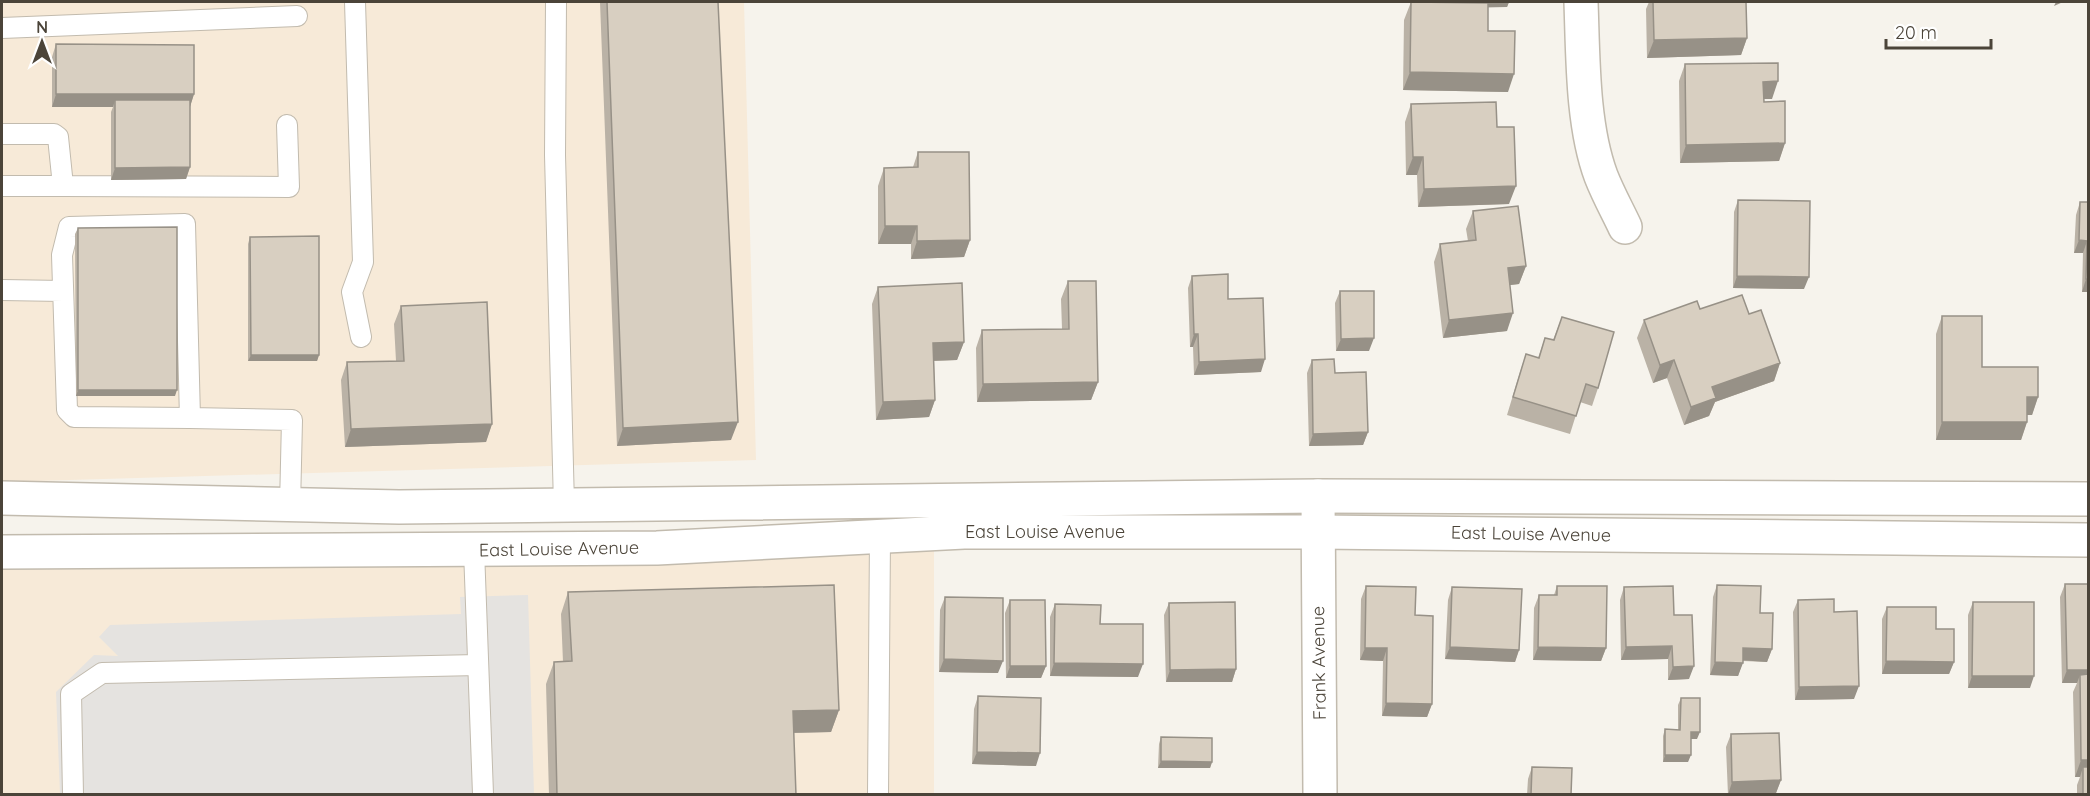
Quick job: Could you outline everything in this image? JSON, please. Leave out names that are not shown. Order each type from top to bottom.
[{"type":"street","points":[[1581,2],[1590,133],[1601,176],[1625,227]]},
{"type":"street","name":"East Louise Avenue","points":[[2,498],[290,506],[1318,496],[2088,499]]},
{"type":"street","name":"Frank Avenue","points":[[1318,496],[1320,795]]},
{"type":"street","name":"East Louise Avenue","points":[[2,552],[657,548],[964,532],[1318,532],[2088,540]]},
{"type":"lane","points":[[355,2],[363,262],[351,292],[361,337]]},
{"type":"lane","points":[[556,2],[555,155],[564,505]]},
{"type":"lane","points":[[2,28],[297,16]]},
{"type":"lane","points":[[2,186],[289,188],[287,125]]},
{"type":"lane","points":[[2,134],[54,134],[58,137],[63,186]]},
{"type":"lane","points":[[190,418],[185,224],[69,227],[62,255],[67,410],[74,417],[292,420],[290,506]]},
{"type":"lane","points":[[2,290],[63,291]]},
{"type":"lane","points":[[878,795],[880,537]]},
{"type":"lane","points":[[474,550],[483,795]]},
{"type":"lane","points":[[74,795],[71,694],[102,673],[478,665]]},
{"type":"shaded area","points":[[2,2],[744,2],[756,460],[2,482]]},
{"type":"shaded area","points":[[934,549],[934,794],[2,794],[2,567]]},
{"type":"shaded area","points":[[528,595],[534,794],[60,794],[56,692],[94,655],[118,656],[99,637],[110,625],[461,614],[460,597]]},
{"type":"building","points":[[607,2],[718,2],[738,422],[623,428]]},
{"type":"building","points":[[1411,2],[1488,3],[1488,31],[1515,31],[1514,74],[1410,72]]},
{"type":"building","points":[[1653,2],[1746,2],[1747,38],[1654,40]]},
{"type":"building","points":[[56,44],[194,45],[194,94],[56,94]]},
{"type":"building","points":[[1778,63],[1778,81],[1763,82],[1764,102],[1785,101],[1785,143],[1686,145],[1685,64]]},
{"type":"building","points":[[115,100],[190,100],[190,167],[115,168]]},
{"type":"building","points":[[1496,102],[1497,127],[1514,127],[1516,186],[1424,189],[1423,157],[1413,157],[1411,104]]},
{"type":"building","points":[[918,152],[969,152],[970,240],[917,241],[917,226],[885,226],[884,168],[918,167]]},
{"type":"building","points":[[1738,200],[1810,201],[1809,277],[1737,276]]},
{"type":"building","points":[[2080,202],[2088,202],[2088,279],[2086,279],[2087,241],[2079,240]]},
{"type":"building","points":[[1518,206],[1526,266],[1508,268],[1513,313],[1449,320],[1440,244],[1476,240],[1473,211]]},
{"type":"building","points":[[177,227],[177,390],[78,390],[78,228]]},
{"type":"building","points":[[319,236],[319,355],[251,355],[250,237]]},
{"type":"building","points":[[1228,274],[1228,299],[1263,298],[1265,359],[1199,362],[1198,334],[1194,334],[1192,276]]},
{"type":"building","points":[[1068,281],[1096,281],[1098,382],[983,384],[982,330],[1069,329]]},
{"type":"building","points":[[962,283],[964,342],[933,343],[935,400],[883,402],[878,287]]},
{"type":"building","points":[[1340,291],[1374,291],[1374,338],[1341,339]]},
{"type":"building","points":[[1742,295],[1749,314],[1761,310],[1780,363],[1712,387],[1716,398],[1691,407],[1674,360],[1660,365],[1644,320],[1697,301],[1700,309]]},
{"type":"building","points":[[487,302],[492,424],[351,429],[347,362],[404,361],[401,306]]},
{"type":"building","points":[[1942,316],[1982,316],[1982,367],[2038,367],[2038,397],[2027,397],[2027,422],[1942,422]]},
{"type":"building","points":[[1562,317],[1614,332],[1598,388],[1586,384],[1576,416],[1513,397],[1526,354],[1539,358],[1545,338],[1554,340]]},
{"type":"building","points":[[1334,359],[1335,373],[1366,372],[1368,432],[1313,434],[1312,360]]},
{"type":"building","points":[[2065,584],[2088,584],[2088,670],[2067,670]]},
{"type":"building","points":[[834,585],[839,710],[793,711],[796,795],[557,795],[554,662],[572,661],[568,592]]},
{"type":"building","points":[[1717,585],[1761,586],[1760,613],[1773,613],[1772,649],[1743,648],[1743,663],[1715,662]]},
{"type":"building","points":[[1366,586],[1416,587],[1415,615],[1433,616],[1432,704],[1386,703],[1387,648],[1365,648]]},
{"type":"building","points":[[1557,586],[1607,586],[1606,648],[1538,647],[1539,595],[1557,595]]},
{"type":"building","points":[[1673,586],[1674,615],[1692,615],[1694,666],[1673,667],[1672,646],[1626,647],[1624,587]]},
{"type":"building","points":[[1452,587],[1522,589],[1519,650],[1450,647]]},
{"type":"building","points":[[945,597],[1003,598],[1003,661],[944,659]]},
{"type":"building","points":[[1834,599],[1834,612],[1857,611],[1859,686],[1799,687],[1798,600]]},
{"type":"building","points":[[1010,600],[1045,600],[1046,666],[1010,666]]},
{"type":"building","points":[[1235,602],[1236,669],[1170,670],[1169,603]]},
{"type":"building","points":[[1973,602],[2034,602],[2034,676],[1972,676]]},
{"type":"building","points":[[1055,604],[1101,605],[1100,624],[1143,624],[1143,664],[1054,663]]},
{"type":"building","points":[[1887,607],[1936,607],[1936,629],[1954,629],[1954,662],[1886,661]]},
{"type":"building","points":[[2088,674],[2088,760],[2081,760],[2080,675]]},
{"type":"building","points":[[978,696],[1041,698],[1040,753],[977,752]]},
{"type":"building","points":[[1681,698],[1700,698],[1700,732],[1691,732],[1691,755],[1665,755],[1665,729],[1680,730]]},
{"type":"building","points":[[1779,733],[1781,780],[1732,782],[1731,734]]},
{"type":"building","points":[[1161,737],[1212,738],[1212,762],[1161,761]]},
{"type":"building","points":[[1532,767],[1572,768],[1571,795],[1531,795]]},
{"type":"building","points":[[2083,767],[2088,767],[2088,795],[2083,795]]}]
